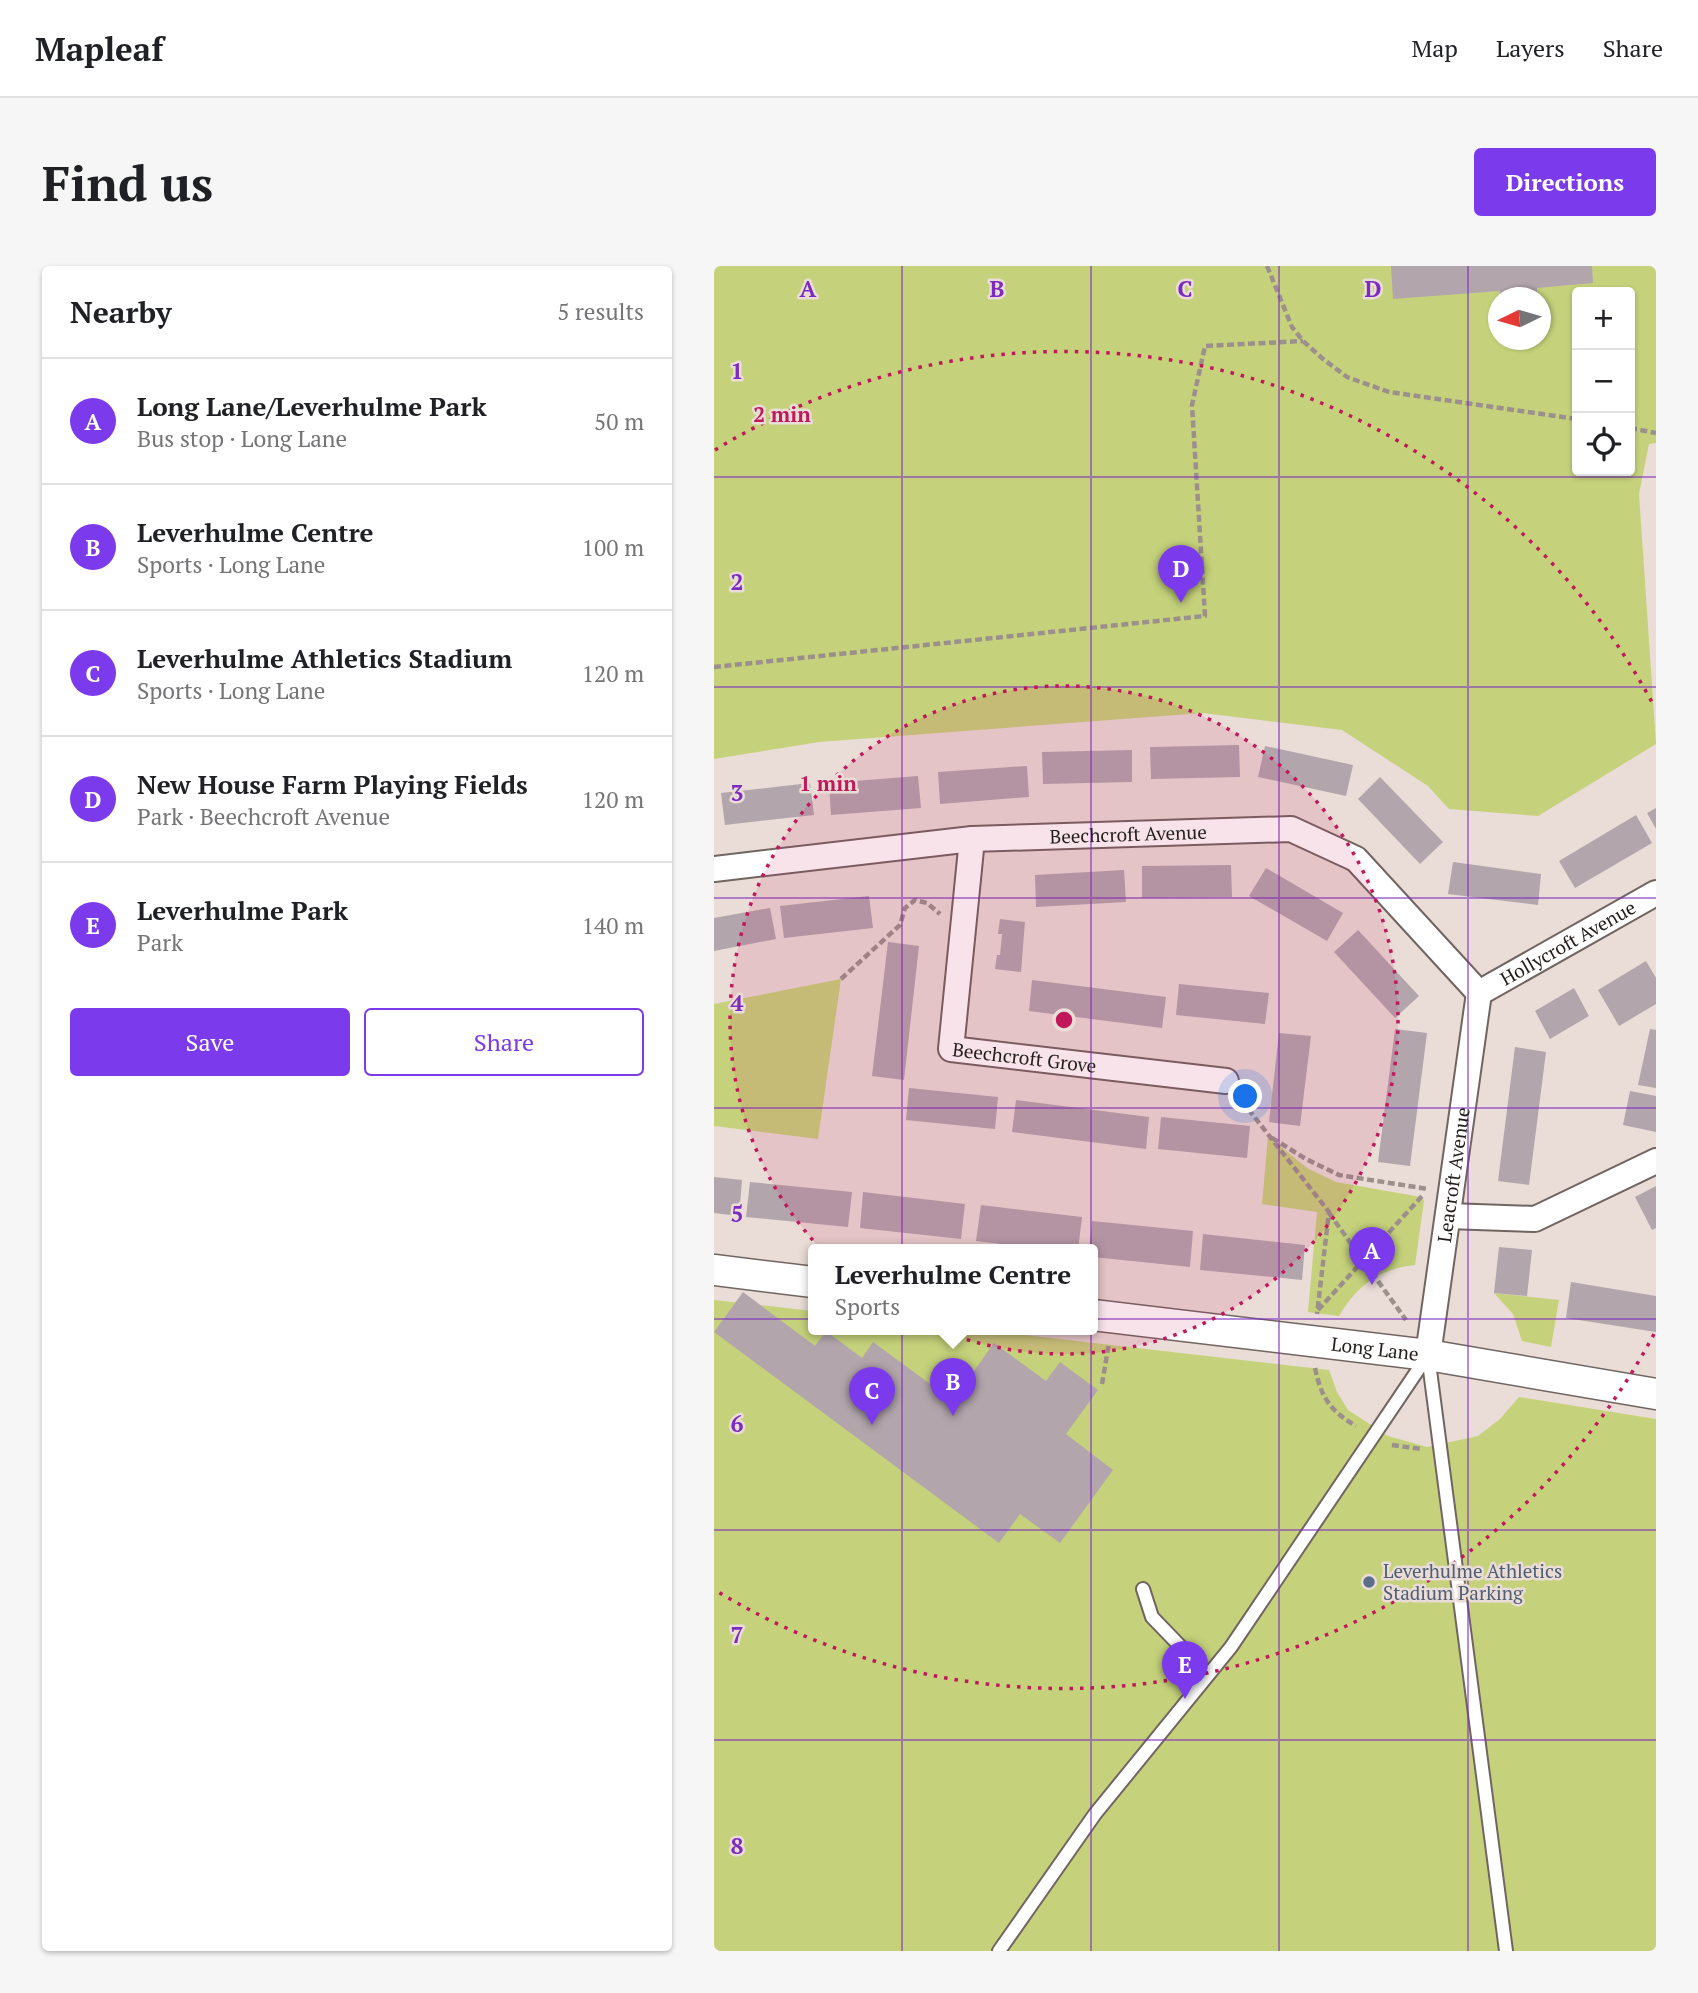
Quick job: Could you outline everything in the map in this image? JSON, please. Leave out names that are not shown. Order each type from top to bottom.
[{"type":"street","name":"Beechcroft Avenue","points":[[714,869],[972,839],[1291,829],[1356,859],[1479,993]]},
{"type":"street","name":"Beechcroft Grove","points":[[972,839],[951,1049],[1226,1081]]},
{"type":"street","name":"Hollycroft Avenue","points":[[1479,993],[1656,893]]},
{"type":"street","name":"Leacroft Avenue","points":[[1428,1353],[1448,1216],[1440,1190],[1479,993]]},
{"type":"street","points":[[1448,1216],[1535,1219],[1656,1161]]},
{"type":"street","points":[[714,1270],[808,1281]]},
{"type":"street","name":"Long Lane","points":[[1103,1317],[1428,1353],[1656,1394]]},
{"type":"lane","points":[[999,1951],[1095,1814],[1231,1647],[1428,1353]]},
{"type":"lane","points":[[1428,1353],[1506,1951]]},
{"type":"lane","points":[[1143,1589],[1152,1616],[1208,1675]]},
{"type":"path","points":[[1267,266],[1292,327],[1303,341],[1347,377],[1389,393],[1572,418]]},
{"type":"path","points":[[714,667],[1205,616],[1192,405],[1205,346],[1303,341]]},
{"type":"path","points":[[1635,429],[1656,433]]},
{"type":"path","points":[[842,979],[900,925],[905,908],[915,900],[927,904],[937,914],[964,918]]},
{"type":"path","points":[[1226,1081],[1329,1212],[1428,1353]]},
{"type":"path","points":[[1269,1136],[1339,1175],[1440,1190]]},
{"type":"path","points":[[1318,1311],[1363,1260],[1440,1190]]},
{"type":"path","points":[[1329,1212],[1314,1342],[1318,1385],[1325,1401],[1343,1419],[1374,1437],[1399,1447],[1440,1447]]},
{"type":"path","points":[[1102,1384],[1103,1317]]},
{"type":"green space","points":[[714,266],[1656,266],[1656,443],[1649,444],[1639,494],[1656,744],[1538,816],[1449,809],[1428,786],[1342,730],[1203,713],[819,742],[714,759]]},
{"type":"green space","points":[[841,979],[818,1139],[714,1126],[714,1004]]},
{"type":"green space","points":[[1268,1136],[1307,1168],[1336,1182],[1421,1197],[1424,1201],[1415,1265],[1391,1270],[1371,1280],[1353,1296],[1339,1316],[1308,1312],[1317,1212],[1262,1204]]},
{"type":"green space","points":[[1494,1293],[1559,1300],[1551,1347],[1522,1341],[1513,1314]]},
{"type":"green space","points":[[714,1300],[808,1310],[808,1335],[1025,1335],[1329,1370],[1337,1392],[1348,1410],[1388,1436],[1427,1447],[1478,1436],[1500,1419],[1519,1397],[1656,1419],[1656,1951],[714,1951]]},
{"type":"building","points":[[1391,266],[1592,266],[1593,283],[1548,287],[1488,287],[1488,292],[1393,299]]},
{"type":"building","points":[[1239,745],[1240,777],[1151,779],[1150,747]]},
{"type":"building","points":[[1265,746],[1353,765],[1346,796],[1258,777]]},
{"type":"building","points":[[1132,750],[1132,782],[1043,784],[1042,752]]},
{"type":"building","points":[[1027,766],[1029,797],[940,804],[938,772]]},
{"type":"building","points":[[918,776],[921,808],[831,815],[829,783]]},
{"type":"building","points":[[1380,777],[1443,842],[1420,864],[1358,799]]},
{"type":"building","points":[[810,783],[814,815],[725,825],[721,793]]},
{"type":"building","points":[[1656,808],[1656,829],[1647,813]]},
{"type":"building","points":[[1636,815],[1652,843],[1575,888],[1559,861]]},
{"type":"building","points":[[1453,862],[1541,874],[1538,905],[1448,894]]},
{"type":"building","points":[[1231,865],[1232,897],[1142,898],[1142,866]]},
{"type":"building","points":[[1266,868],[1343,913],[1327,941],[1249,896]]},
{"type":"building","points":[[1124,870],[1126,902],[1036,907],[1035,875]]},
{"type":"building","points":[[869,896],[873,928],[784,938],[780,906]]},
{"type":"building","points":[[770,908],[776,939],[714,951],[714,918]]},
{"type":"building","points":[[1000,919],[1025,922],[1021,972],[995,969],[1001,945],[1002,934],[998,934]]},
{"type":"building","points":[[1358,930],[1419,996],[1395,1018],[1334,952]]},
{"type":"building","points":[[888,942],[919,946],[904,1080],[872,1076]]},
{"type":"building","points":[[1646,961],[1656,978],[1656,1004],[1619,1026],[1598,990]]},
{"type":"building","points":[[1032,980],[1166,997],[1162,1028],[1029,1011]]},
{"type":"building","points":[[1179,984],[1269,993],[1265,1024],[1176,1015]]},
{"type":"building","points":[[1574,988],[1589,1016],[1550,1039],[1535,1011]]},
{"type":"building","points":[[1395,1029],[1427,1033],[1410,1166],[1378,1162]]},
{"type":"building","points":[[1650,1029],[1656,1030],[1656,1088],[1638,1085]]},
{"type":"building","points":[[1279,1033],[1311,1036],[1300,1126],[1269,1122]]},
{"type":"building","points":[[1515,1047],[1546,1052],[1529,1185],[1498,1181]]},
{"type":"building","points":[[909,1088],[998,1097],[995,1129],[906,1120]]},
{"type":"building","points":[[1630,1091],[1656,1096],[1656,1132],[1623,1125]]},
{"type":"building","points":[[1016,1100],[1149,1117],[1146,1149],[1012,1132]]},
{"type":"building","points":[[1161,1117],[1250,1126],[1247,1158],[1158,1149]]},
{"type":"building","points":[[714,1177],[742,1180],[739,1216],[714,1213]]},
{"type":"building","points":[[750,1182],[852,1192],[848,1227],[746,1217]]},
{"type":"building","points":[[1656,1186],[1656,1228],[1652,1230],[1635,1197]]},
{"type":"building","points":[[863,1192],[965,1204],[961,1239],[860,1228]]},
{"type":"building","points":[[981,1205],[1082,1217],[1079,1244],[1001,1244],[976,1241]]},
{"type":"building","points":[[1092,1221],[1193,1231],[1190,1267],[1098,1258],[1098,1244],[1090,1244]]},
{"type":"building","points":[[1203,1234],[1305,1245],[1302,1280],[1200,1270]]},
{"type":"building","points":[[1499,1247],[1532,1250],[1527,1296],[1494,1293]]},
{"type":"building","points":[[1571,1282],[1656,1296],[1656,1332],[1566,1318]]},
{"type":"building","points":[[743,1292],[815,1346],[823,1335],[831,1335],[862,1358],[873,1342],[948,1397],[966,1372],[971,1375],[994,1343],[1046,1381],[1060,1362],[1098,1390],[1066,1434],[1113,1470],[1060,1543],[1020,1514],[999,1543],[714,1332]]},
{"type":"place","name":"New House Farm Playing Fields","points":[[1181,603]]},
{"type":"place","name":"Long Lane/Leverhulme Park","points":[[1372,1285]]},
{"type":"place","name":"Leverhulme Centre","points":[[953,1416]]},
{"type":"place","name":"Leverhulme Athletics Stadium","points":[[872,1425]]},
{"type":"place","name":"Leverhulme Athletics Stadium Parking","points":[[1369,1582]]},
{"type":"place","name":"Leverhulme Park","points":[[1185,1699]]}]
